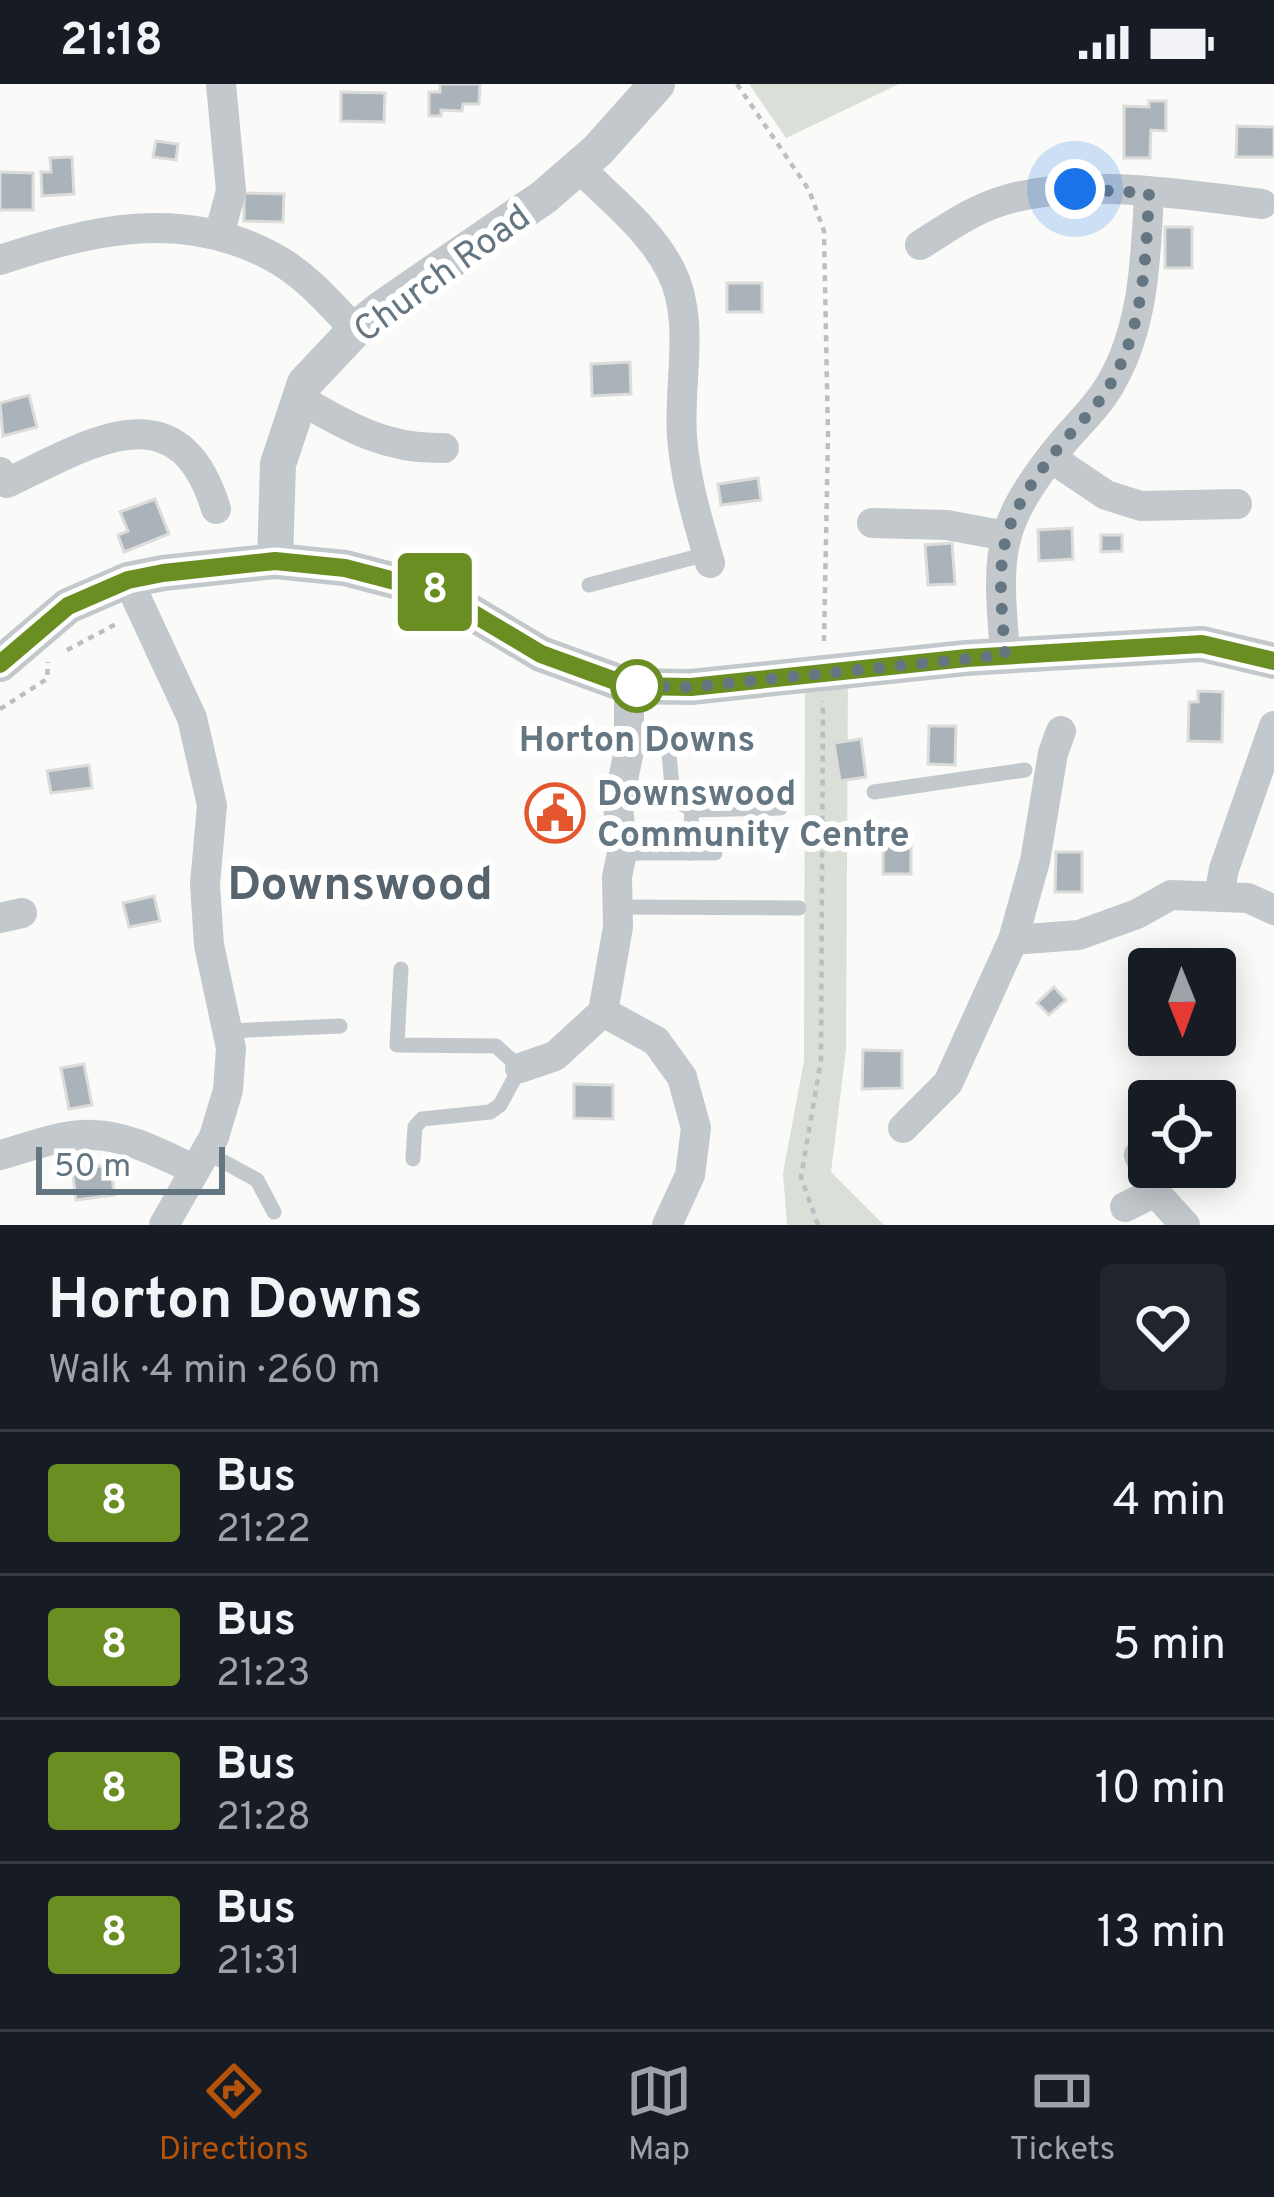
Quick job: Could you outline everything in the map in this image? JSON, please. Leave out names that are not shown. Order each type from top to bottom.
[{"type":"street","points":[[219,236],[231,177],[221,84]]},
{"type":"street","name":"Church Road","points":[[275,561],[278,464],[305,383],[355,329],[544,197],[637,110],[657,84]]},
{"type":"street","points":[[579,167],[644,231],[672,273],[683,313],[682,437],[692,505],[709,559]]},
{"type":"street","points":[[920,245],[960,235],[999,202],[1034,192],[1075,189],[1262,204]]},
{"type":"street","points":[[1005,655],[1006,536],[1019,506],[1051,458],[1113,380],[1132,329],[1146,262],[1149,193]]},
{"type":"street","points":[[0,260],[113,228],[170,228],[219,236],[274,257],[355,329]]},
{"type":"street","points":[[301,399],[370,438],[416,449],[453,449]]},
{"type":"street","points":[[2,481],[116,434],[143,433],[183,448],[198,465],[216,509]]},
{"type":"street","points":[[1051,458],[1106,495],[1141,506],[1219,514]]},
{"type":"street","points":[[872,524],[947,525],[1006,536]]},
{"type":"street","points":[[0,664],[68,606],[135,595],[163,573],[275,561],[345,568],[437,592],[541,654],[629,686],[691,687],[1005,655],[1202,644],[1274,662]]},
{"type":"street","points":[[135,595],[192,718],[212,805],[205,884],[208,945],[231,1048],[228,1090],[214,1137],[164,1225]]},
{"type":"street","points":[[520,1068],[556,1056],[603,1012],[618,907],[622,853],[618,803],[629,752],[629,686]]},
{"type":"street","points":[[1220,896],[1274,726]]},
{"type":"street","points":[[903,1128],[959,1093],[1013,940],[1035,861],[1037,773],[1061,731]]},
{"type":"street","points":[[1013,940],[1079,935],[1137,914],[1171,895],[1248,898],[1274,910]]},
{"type":"street","points":[[603,1012],[656,1041],[682,1077],[696,1128],[690,1175],[667,1225]]},
{"type":"street","points":[[0,1155],[60,1138],[94,1135],[199,1160]]},
{"type":"street","points":[[1153,1188],[1185,1225]]},
{"type":"street","points":[[1125,1207],[1155,1192]]},
{"type":"lane","points":[[589,585],[709,559]]},
{"type":"lane","points":[[668,742],[673,798],[692,810],[780,808]]},
{"type":"lane","points":[[874,792],[1037,773]]},
{"type":"lane","points":[[689,853],[692,810]]},
{"type":"lane","points":[[622,853],[715,853]]},
{"type":"lane","points":[[618,907],[799,908]]},
{"type":"lane","points":[[401,969],[397,1045],[496,1046],[520,1068],[500,1106],[490,1112],[422,1119],[415,1127],[413,1159]]},
{"type":"lane","points":[[227,1030],[340,1026]]},
{"type":"lane","points":[[199,1160],[257,1180],[274,1212]]},
{"type":"path","points":[[66,650],[135,595]]},
{"type":"path","points":[[0,709],[46,680],[48,661]]},
{"type":"shaded area","points":[[749,84],[899,84],[786,138]]},
{"type":"shaded area","points":[[848,672],[846,1049],[831,1172],[884,1225],[787,1225],[783,1173],[804,1061],[805,676]]},
{"type":"building","points":[[440,84],[480,84],[479,104],[463,104],[462,111],[441,110],[441,116],[429,116],[429,92],[440,92]]},
{"type":"building","points":[[341,92],[385,93],[384,122],[341,121]]},
{"type":"building","points":[[1149,101],[1166,101],[1166,131],[1151,130],[1150,158],[1124,158],[1124,106],[1149,107]]},
{"type":"building","points":[[1237,126],[1274,127],[1274,157],[1236,157]]},
{"type":"building","points":[[156,141],[178,144],[176,160],[153,157]]},
{"type":"building","points":[[72,157],[74,194],[42,196],[41,172],[51,172],[50,158]]},
{"type":"building","points":[[0,172],[33,173],[33,210],[0,210]]},
{"type":"building","points":[[244,193],[284,194],[283,222],[244,221]]},
{"type":"building","points":[[1165,227],[1192,227],[1192,268],[1165,268]]},
{"type":"building","points":[[727,283],[762,283],[762,312],[727,312]]},
{"type":"building","points":[[630,362],[631,394],[592,396],[591,364]]},
{"type":"building","points":[[29,395],[37,427],[3,436],[0,403]]},
{"type":"building","points":[[758,478],[761,500],[721,505],[718,484]]},
{"type":"building","points":[[155,499],[169,534],[124,552],[118,535],[128,531],[120,512]]},
{"type":"building","points":[[1072,528],[1073,559],[1039,561],[1038,530]]},
{"type":"building","points":[[1101,535],[1122,535],[1122,551],[1101,552]]},
{"type":"building","points":[[952,543],[955,584],[928,585],[925,545]]},
{"type":"building","points":[[1198,691],[1223,692],[1222,742],[1188,741],[1189,702],[1198,702]]},
{"type":"building","points":[[929,726],[956,726],[955,765],[928,764]]},
{"type":"building","points":[[861,739],[866,777],[840,781],[834,743]]},
{"type":"building","points":[[89,765],[92,788],[51,793],[47,771]]},
{"type":"building","points":[[883,839],[911,839],[911,874],[883,874]]},
{"type":"building","points":[[1056,852],[1082,852],[1082,892],[1055,892]]},
{"type":"building","points":[[154,896],[160,921],[129,927],[123,903]]},
{"type":"building","points":[[1054,987],[1066,1000],[1049,1015],[1037,1003]]},
{"type":"building","points":[[863,1050],[902,1051],[902,1088],[862,1089]]},
{"type":"building","points":[[84,1064],[92,1105],[69,1109],[61,1068]]},
{"type":"building","points":[[574,1084],[613,1085],[613,1119],[574,1118]]},
{"type":"building","points":[[111,1165],[114,1195],[76,1200],[72,1169]]},
{"type":"bus line","name":"8","points":[[0,664],[68,606],[128,580],[275,561],[345,568],[437,592],[541,654],[629,686],[691,687],[967,658],[1202,644],[1274,661]]},
{"type":"place","name":"Horton Downs","points":[[637,686]]},
{"type":"place","name":"Downswood Community Centre","points":[[555,813]]},
{"type":"district","name":"Downswood","points":[[360,882]]},
{"type":"route","points":[[637,686],[629,686],[691,687],[1005,655],[1006,536],[1019,506],[1051,458],[1113,380],[1132,329],[1146,262],[1149,193],[1075,189]]}]
